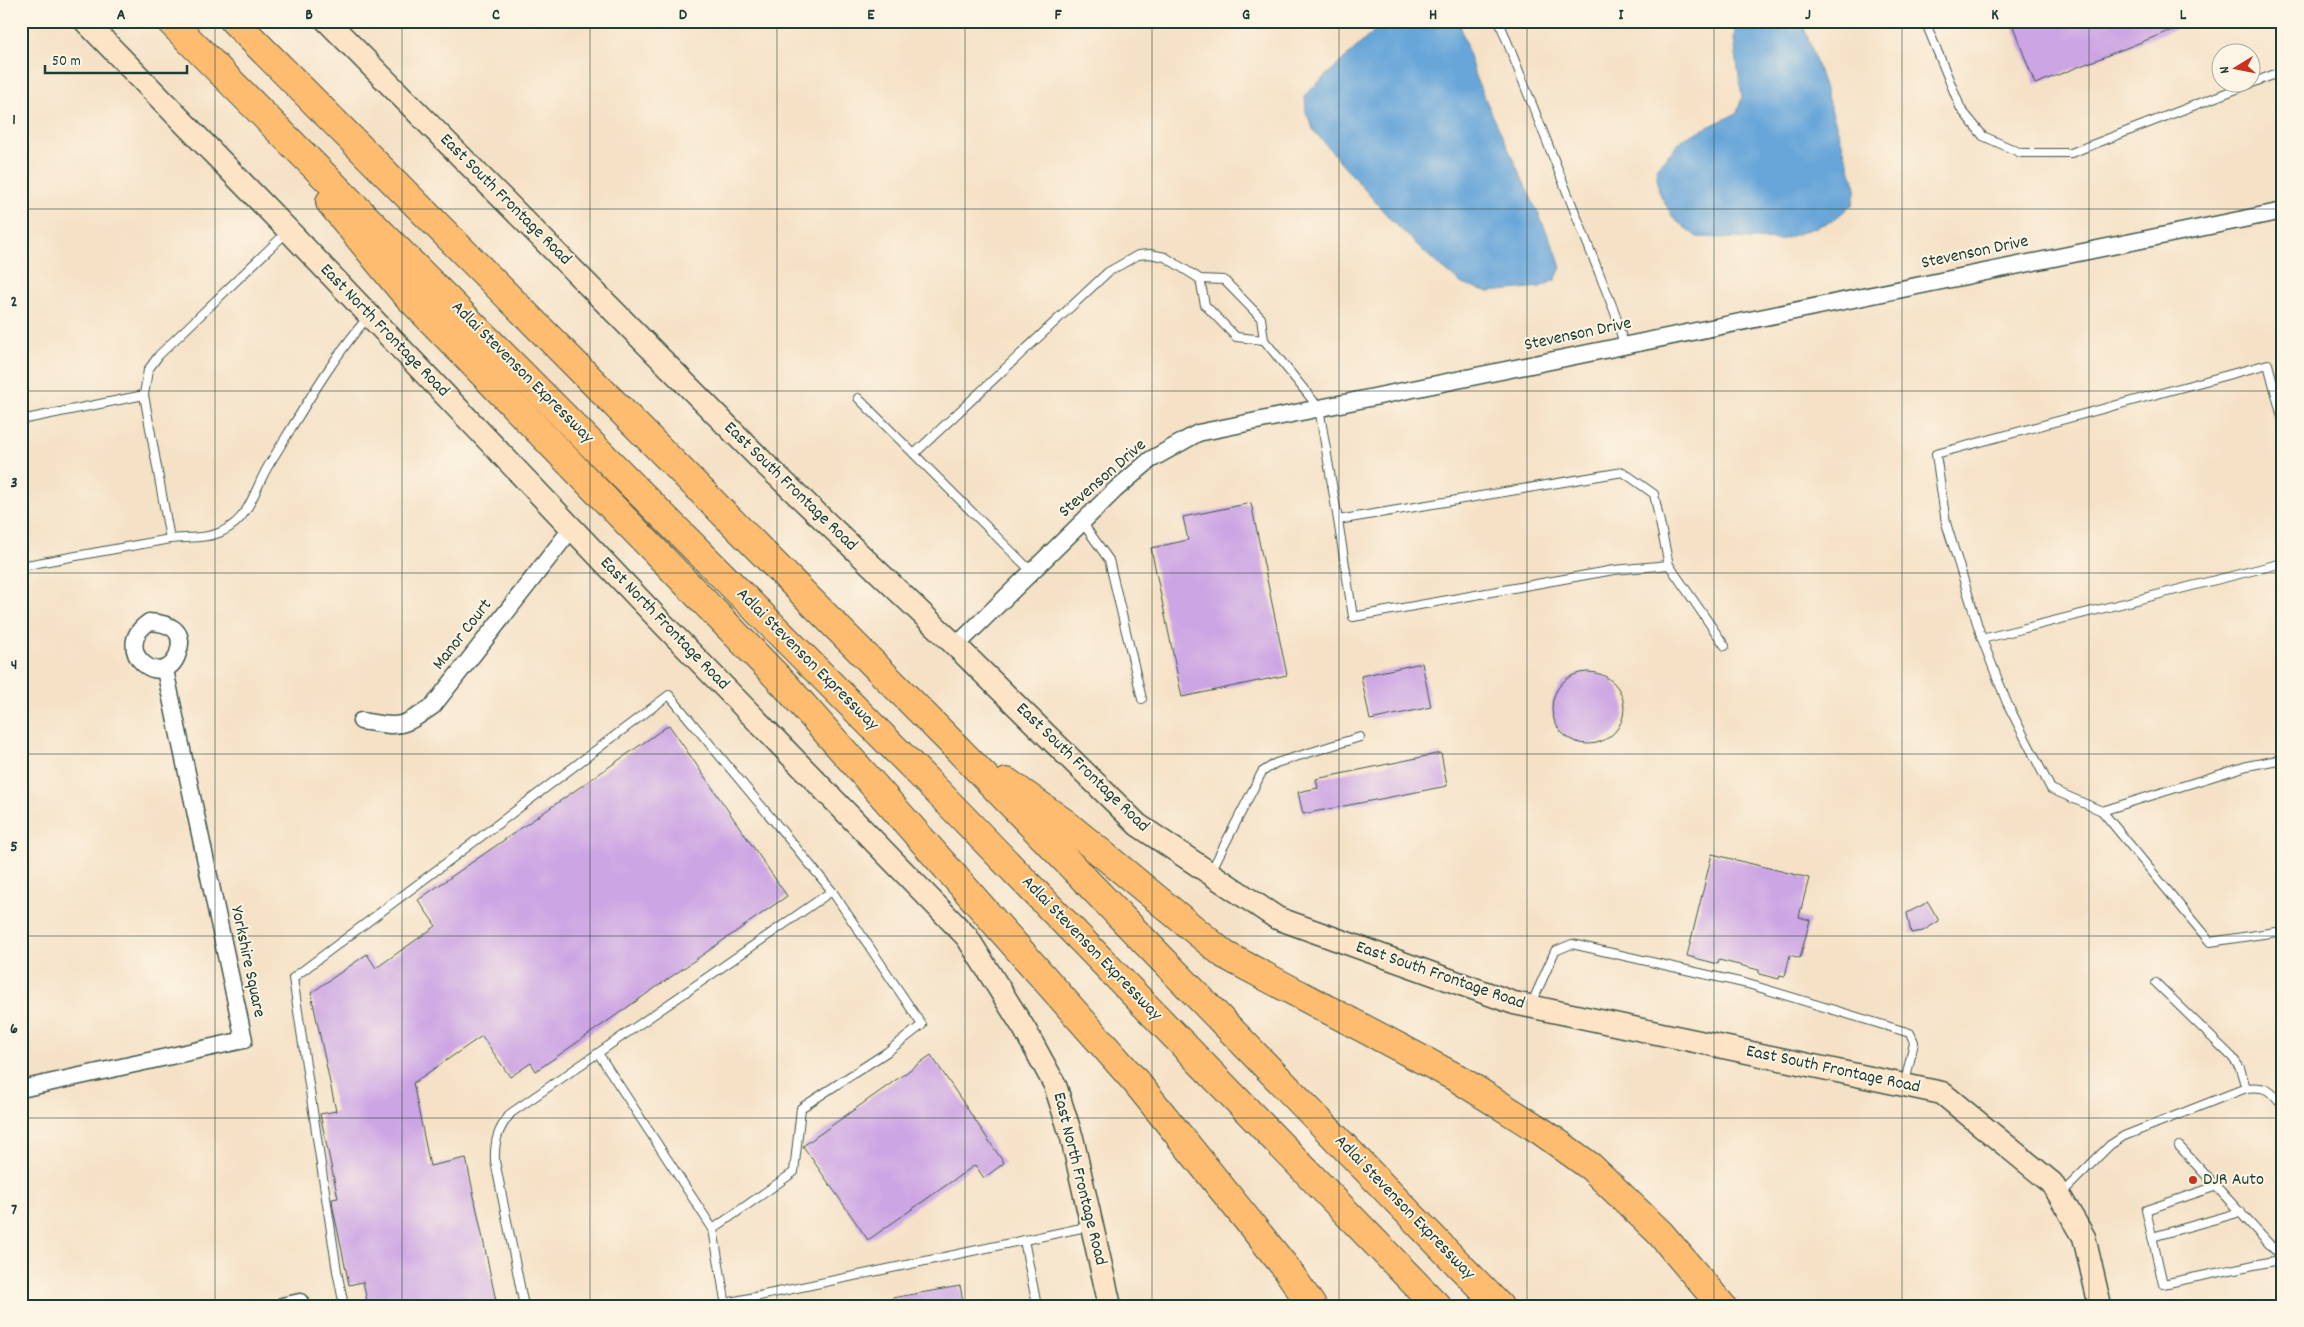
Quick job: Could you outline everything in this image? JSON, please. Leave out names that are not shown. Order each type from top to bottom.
[{"type":"highway","name":"Adlai Stevenson Expressway","points":[[170,21],[228,77],[928,782],[1437,1306]]},
{"type":"highway","name":"Adlai Stevenson Expressway","points":[[234,21],[954,746],[1499,1306]]},
{"type":"highway","points":[[228,77],[401,289],[786,686],[1136,1082],[1286,1268],[1312,1306]]},
{"type":"highway","points":[[954,746],[1066,824],[1225,955],[1457,1078],[1591,1167],[1660,1233],[1722,1306]]},
{"type":"street","name":"East North Frontage Road","points":[[85,21],[967,937],[1026,1030],[1055,1084],[1072,1138],[1110,1306]]},
{"type":"street","name":"East South Frontage Road","points":[[327,21],[765,464],[956,646],[1138,825],[1277,918],[1530,1007],[1942,1092],[2052,1183],[2084,1237],[2100,1306]]},
{"type":"street","name":"Stevenson Drive","points":[[956,646],[1082,522],[1150,460],[1198,433],[2283,211]]},
{"type":"street","name":"Manor Court","points":[[361,721],[396,727],[412,720],[433,706],[572,528]]},
{"type":"street","name":"Yorkshire Square","points":[[21,1089],[244,1040],[165,670]]},
{"type":"street","points":[[282,1306],[300,1302]]},
{"type":"lane","points":[[1499,21],[1616,313],[1624,346]]},
{"type":"lane","points":[[1924,21],[1961,109],[1983,136],[2021,153],[2071,153],[2283,71]]},
{"type":"lane","points":[[170,539],[144,395],[148,370],[159,355],[289,231]]},
{"type":"lane","points":[[914,454],[1108,272],[1128,260],[1150,254],[1165,257],[1200,278],[1224,280],[1261,318],[1264,340],[1319,408],[1353,617],[1614,570],[1669,565]]},
{"type":"lane","points":[[1200,278],[1205,305],[1236,337],[1264,340]]},
{"type":"lane","points":[[21,566],[170,539],[203,536],[223,531],[240,518],[254,498],[266,469],[320,381],[345,343],[369,315]]},
{"type":"lane","points":[[2283,421],[2268,364],[1936,454],[1946,523],[1982,640],[2007,703],[2051,789],[2102,812],[2210,942],[2283,931]]},
{"type":"lane","points":[[21,420],[144,395]]},
{"type":"lane","points":[[858,398],[1032,572]]},
{"type":"lane","points":[[1338,520],[1623,472],[1654,494],[1669,565],[1725,646]]},
{"type":"lane","points":[[1082,522],[1110,560],[1142,699]]},
{"type":"lane","points":[[1982,640],[2283,564]]},
{"type":"lane","points":[[344,1306],[337,1271],[293,978],[669,695],[832,891],[922,1025],[887,1052],[800,1108],[794,1172],[713,1228]]},
{"type":"lane","points":[[1210,873],[1262,772],[1276,763],[1360,737]]},
{"type":"lane","points":[[2102,812],[2247,766],[2283,759]]},
{"type":"lane","points":[[524,1306],[495,1161],[494,1144],[500,1126],[511,1113],[832,891]]},
{"type":"lane","points":[[1530,1007],[1555,952],[1572,944],[1748,984],[1910,1033],[1914,1042],[1904,1085]]},
{"type":"lane","points":[[2156,983],[2232,1057],[2240,1068],[2246,1088]]},
{"type":"lane","points":[[598,1053],[713,1228],[726,1304],[1093,1226]]},
{"type":"lane","points":[[2060,1195],[2110,1145],[2124,1136],[2246,1088],[2260,1087],[2271,1092],[2283,1105]]},
{"type":"lane","points":[[2180,1146],[2283,1259]]},
{"type":"lane","points":[[2217,1186],[2146,1210],[2163,1284],[2283,1259]]},
{"type":"lane","points":[[2152,1236],[2241,1212]]},
{"type":"lane","points":[[1024,1240],[1037,1306]]},
{"type":"water","points":[[1385,21],[1459,21],[1476,79],[1556,252],[1561,268],[1555,280],[1540,287],[1489,292],[1462,284],[1433,260],[1391,220],[1314,131],[1306,112],[1305,95]]},
{"type":"water","points":[[1736,21],[1801,21],[1810,43],[1856,187],[1853,204],[1832,221],[1781,240],[1697,237],[1674,219],[1659,193],[1656,168],[1683,139],[1737,113],[1742,97],[1734,40]]},
{"type":"building","points":[[2011,21],[2192,21],[2192,22],[2035,84]]},
{"type":"building","points":[[1251,503],[1287,675],[1182,697],[1151,548],[1188,540],[1183,517]]},
{"type":"building","points":[[1422,663],[1431,707],[1370,720],[1361,676]]},
{"type":"building","points":[[1588,672],[1608,678],[1618,688],[1624,708],[1618,728],[1608,738],[1588,744],[1568,738],[1558,728],[1552,708],[1558,688],[1568,678]]},
{"type":"building","points":[[669,725],[787,896],[536,1071],[531,1063],[510,1077],[482,1036],[413,1083],[430,1166],[466,1158],[497,1306],[368,1306],[363,1282],[349,1285],[333,1208],[332,1199],[338,1198],[320,1114],[336,1111],[311,993],[367,954],[376,968],[436,926],[418,900]]},
{"type":"building","points":[[1441,753],[1447,786],[1303,814],[1298,792],[1318,788],[1316,779]]},
{"type":"building","points":[[1712,854],[1809,878],[1799,917],[1810,920],[1800,958],[1790,955],[1785,976],[1780,975],[1779,979],[1759,974],[1759,970],[1719,960],[1718,964],[1687,956]]},
{"type":"building","points":[[1928,902],[1939,921],[1923,931],[1911,933],[1907,913]]},
{"type":"building","points":[[931,1055],[1004,1163],[984,1178],[975,1165],[868,1240],[803,1146]]},
{"type":"building","points":[[960,1286],[964,1306],[893,1306],[892,1298]]},
{"type":"place","name":"DJR Auto","points":[[2193,1180]]}]
